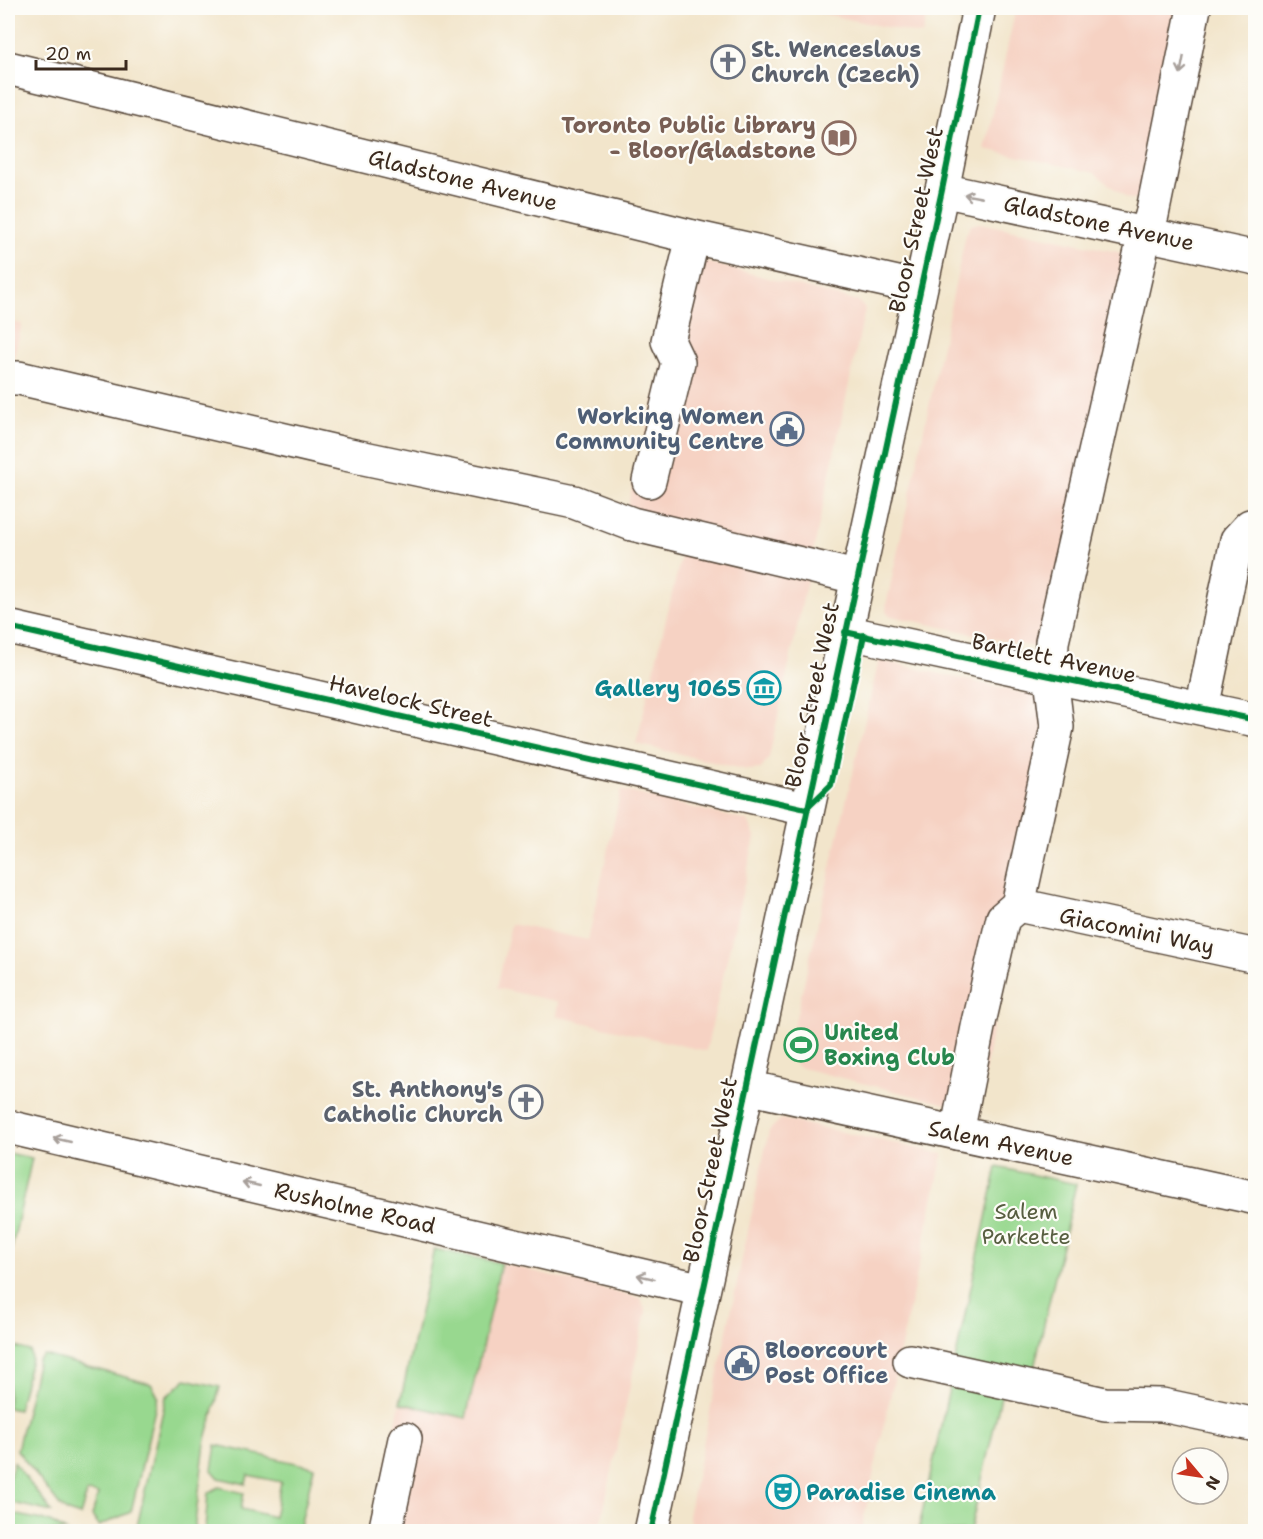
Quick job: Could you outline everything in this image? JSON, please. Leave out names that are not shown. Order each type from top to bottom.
[{"type":"street","name":"Bloor Street West","points":[[651,1532],[856,577],[942,190],[979,8]]},
{"type":"street","points":[[957,1134],[1003,918],[1018,905],[1057,727],[1051,677],[1054,631],[1141,251],[1152,215],[1194,8]]},
{"type":"street","name":"Gladstone Avenue","points":[[8,68],[693,237],[920,288]]},
{"type":"street","name":"Gladstone Avenue","points":[[942,190],[1256,258]]},
{"type":"street","points":[[649,481],[678,362],[668,341],[693,237]]},
{"type":"street","points":[[8,378],[19,378],[345,454],[574,502],[632,524],[856,577]]},
{"type":"street","points":[[1202,708],[1237,540],[1250,525],[1256,525]]},
{"type":"street","name":"Havelock Street","points":[[8,627],[806,809]]},
{"type":"street","name":"Bartlett Avenue","points":[[845,632],[1256,720]]},
{"type":"street","name":"Giacomini Way","points":[[1018,905],[1256,956]]},
{"type":"street","name":"Salem Avenue","points":[[746,1087],[1256,1198]]},
{"type":"street","name":"Rusholme Road","points":[[8,1127],[703,1290]]},
{"type":"street","points":[[910,1361],[1104,1404],[1162,1405],[1256,1425]]},
{"type":"street","points":[[385,1532],[405,1439]]},
{"type":"shaded area","points":[[797,8],[928,8],[922,35]]},
{"type":"shaded area","points":[[1016,8],[1185,8],[1148,202],[1126,198],[1095,173],[985,149]]},
{"type":"shaded area","points":[[980,223],[1127,254],[1043,649],[891,616],[886,612],[966,234],[971,225]]},
{"type":"shaded area","points":[[691,258],[859,302],[865,309],[769,758],[761,769],[747,770],[636,744],[688,527],[626,512]]},
{"type":"shaded area","points":[[8,321],[22,324],[12,365],[8,364]]},
{"type":"shaded area","points":[[879,660],[1050,699],[978,1112],[798,1067],[787,1056]]},
{"type":"shaded area","points":[[621,790],[748,821],[755,837],[706,1051],[556,1016],[558,1002],[497,988],[511,924],[588,940]]},
{"type":"shaded area","points":[[781,1119],[943,1154],[861,1531],[722,1531],[699,1527],[691,1523],[688,1516],[769,1131]]},
{"type":"shaded area","points":[[501,1263],[640,1298],[646,1311],[599,1531],[371,1532],[400,1403],[467,1418]]},
{"type":"green space","points":[[8,1153],[32,1158],[8,1265]]},
{"type":"green space","name":"Salem Parkette","points":[[997,1167],[1076,1184],[1032,1377],[1002,1392],[970,1531],[918,1532]]},
{"type":"green space","points":[[434,1249],[501,1263],[466,1418],[400,1403]]},
{"type":"green space","points":[[8,1345],[30,1351],[31,1359],[18,1410],[8,1408]]},
{"type":"green space","points":[[44,1355],[151,1384],[158,1396],[131,1512],[99,1526],[92,1516],[98,1494],[87,1492],[80,1516],[68,1512],[60,1506],[17,1450],[38,1360]]},
{"type":"green space","points":[[186,1379],[220,1387],[205,1443],[194,1531],[136,1531],[166,1397]]},
{"type":"green space","points":[[216,1445],[314,1467],[299,1531],[213,1532],[205,1530],[208,1493],[219,1487],[244,1493],[241,1509],[274,1517],[281,1482],[248,1475],[246,1484],[219,1478],[212,1470]]},
{"type":"green space","points":[[14,1462],[52,1512],[8,1502],[8,1482]]},
{"type":"green space","points":[[14,1514],[50,1522],[66,1531],[17,1531],[13,1522]]},
{"type":"cycle path","points":[[651,1532],[942,190],[979,8]]},
{"type":"cycle path","points":[[8,627],[806,809]]},
{"type":"cycle path","points":[[845,632],[1256,720]]},
{"type":"cycle path","points":[[806,809],[831,785],[864,635]]},
{"type":"place","name":"St. Wenceslaus Church (Czech)","points":[[728,62]]},
{"type":"place","name":"Toronto Public Library - Bloor/Gladstone","points":[[839,138]]},
{"type":"place","name":"Working Women Community Centre","points":[[787,429]]},
{"type":"place","name":"Gallery 1065","points":[[764,688]]},
{"type":"place","name":"United Boxing Club","points":[[801,1045]]},
{"type":"place","name":"St. Anthony's Catholic Church","points":[[526,1102]]},
{"type":"place","name":"Bloorcourt Post Office","points":[[742,1363]]},
{"type":"place","name":"Paradise Cinema","points":[[783,1492]]}]
